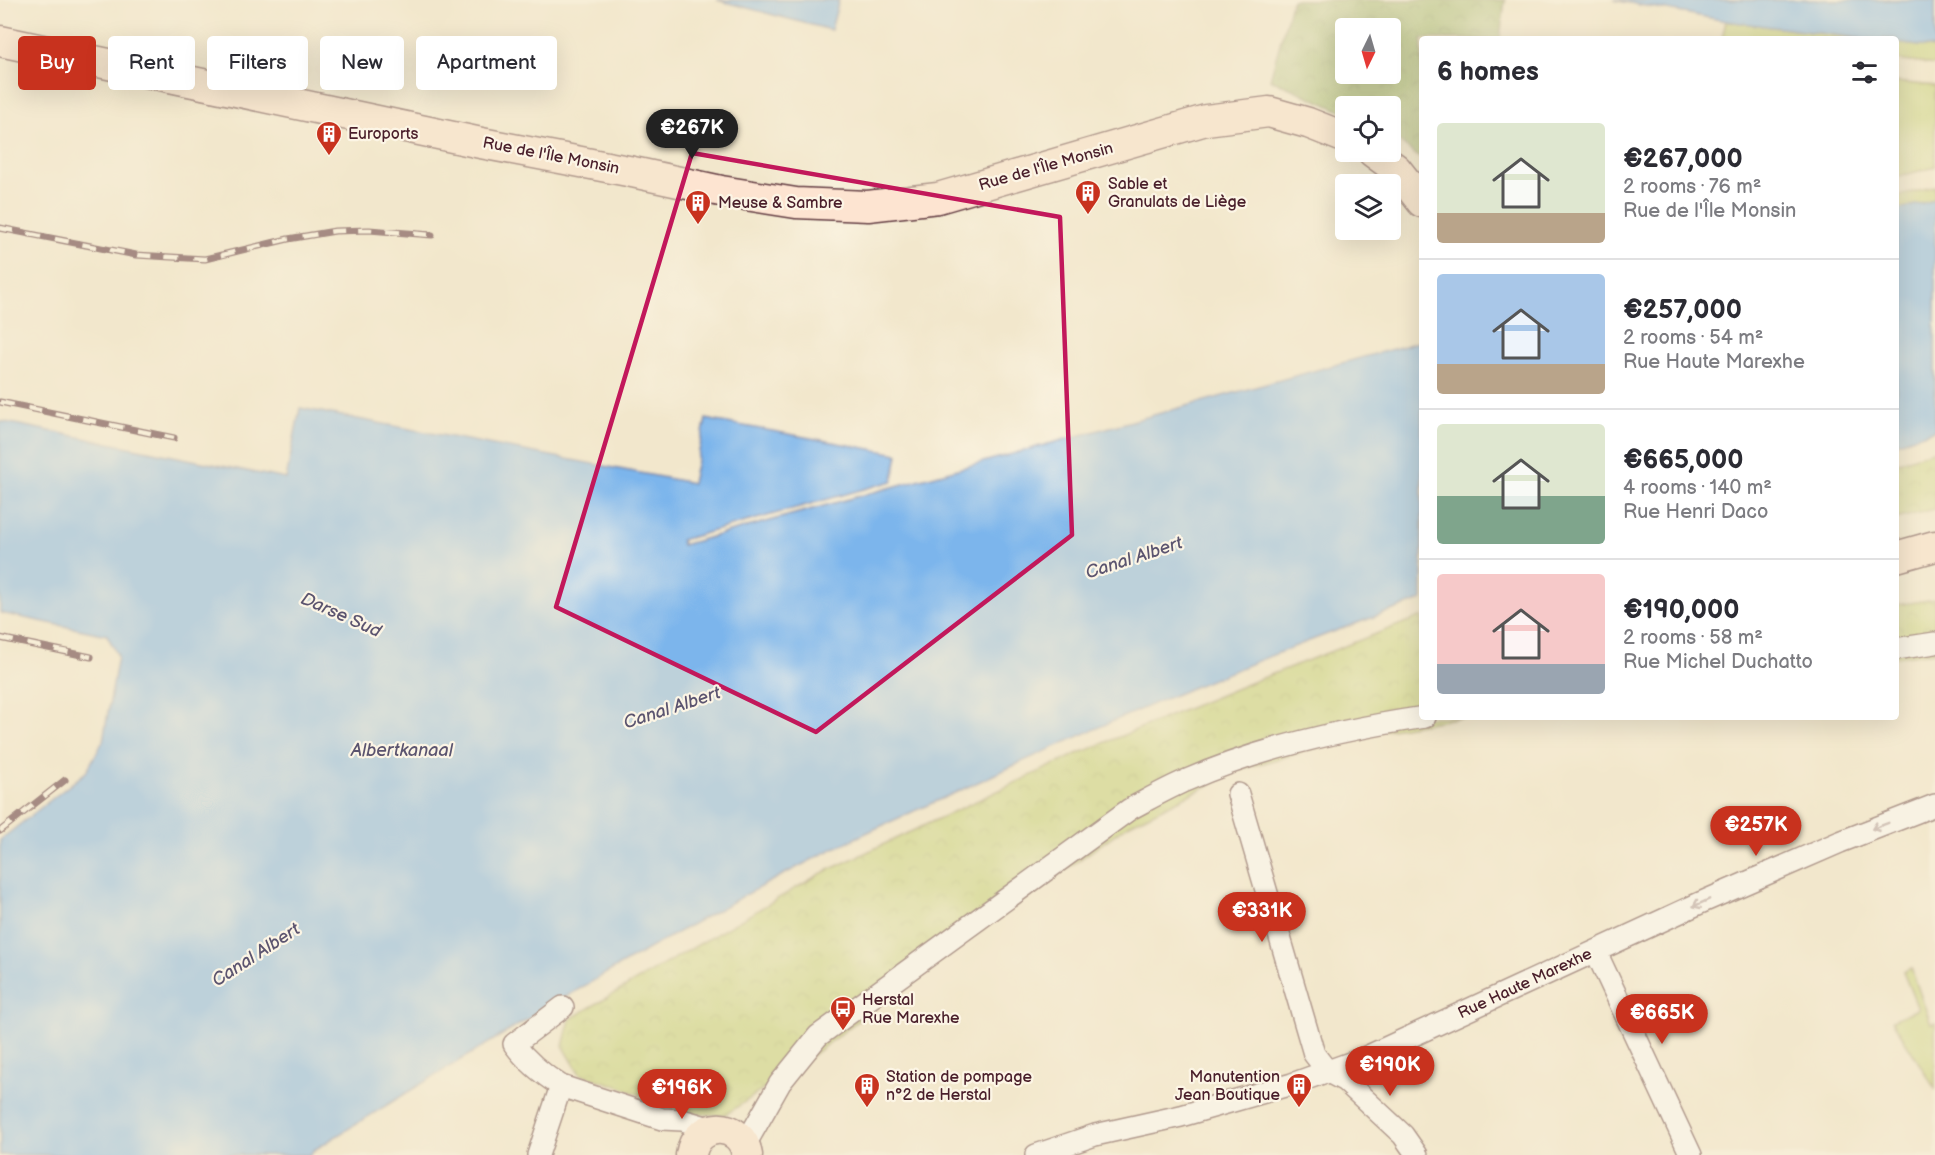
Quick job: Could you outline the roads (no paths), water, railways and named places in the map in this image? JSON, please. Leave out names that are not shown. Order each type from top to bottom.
[{"type":"street","name":"Rue de l'Île Monsin","points":[[0,41],[481,143],[721,191],[796,203],[867,206],[938,198],[1206,120],[1269,112],[1335,134]]},
{"type":"street","points":[[1387,162],[1396,169],[1419,198]]},
{"type":"street","points":[[1899,556],[1935,546]]},
{"type":"street","points":[[1899,649],[1935,643]]},
{"type":"street","points":[[562,1007],[514,1044],[541,1073],[561,1086],[662,1119],[682,1120],[699,1144],[724,1129],[733,1132],[746,1150],[780,1083],[818,1036],[1130,809],[1187,780],[1241,759],[1367,726],[1419,718]]},
{"type":"street","points":[[1238,794],[1314,1054],[1328,1072],[1345,1081],[1403,1135],[1417,1155]]},
{"type":"street","name":"Rue Haute Marexhe","points":[[1036,1155],[1095,1135],[1181,1116],[1293,1084],[1364,1058],[1700,903],[1829,846],[1935,805]]},
{"type":"street","points":[[1596,952],[1691,1155]]},
{"type":"street","points":[[538,1155],[561,1086]]},
{"type":"water","points":[[717,0],[839,0],[831,30]]},
{"type":"water","points":[[1614,0],[1935,0],[1935,48],[1899,43],[1899,36],[1842,36],[1726,21]]},
{"type":"water","points":[[1935,200],[1935,430],[1899,442],[1899,209]]},
{"type":"water","name":"Albertkanaal","points":[[1419,342],[1419,601],[1305,642],[1189,689],[1075,738],[833,849],[687,927],[562,999],[314,1150],[310,1155],[0,1155],[0,840],[86,772],[103,741],[118,656],[107,635],[0,613],[0,421],[286,479],[300,408],[692,483],[706,419],[898,454],[893,481],[681,540],[682,545]]},
{"type":"railway","points":[[0,228],[136,255],[205,259],[288,239],[335,231],[369,230],[432,235]]},
{"type":"railway","points":[[0,402],[174,438]]},
{"type":"railway","points":[[0,638],[91,657]]},
{"type":"railway","points":[[0,831],[65,780]]},
{"type":"place","name":"Euroports","points":[[329,157]]},
{"type":"place","name":"Sable et Granulats de Liège","points":[[1088,216]]},
{"type":"place","name":"Meuse & Sambre","points":[[698,226]]},
{"type":"place","name":"Herstal Rue Marexhe","points":[[843,1032]]},
{"type":"place","name":"Station de pompage n°2 de Herstal","points":[[867,1109]]},
{"type":"place","name":"Manutention Jean Boutique","points":[[1299,1109]]},
{"type":"water label","name":"Canal Albert","points":[[1134,558]]},
{"type":"water label","name":"Darse Sud","points":[[341,615]]},
{"type":"water label","name":"Canal Albert","points":[[672,708]]},
{"type":"water label","name":"Canal Albert","points":[[256,955]]}]
